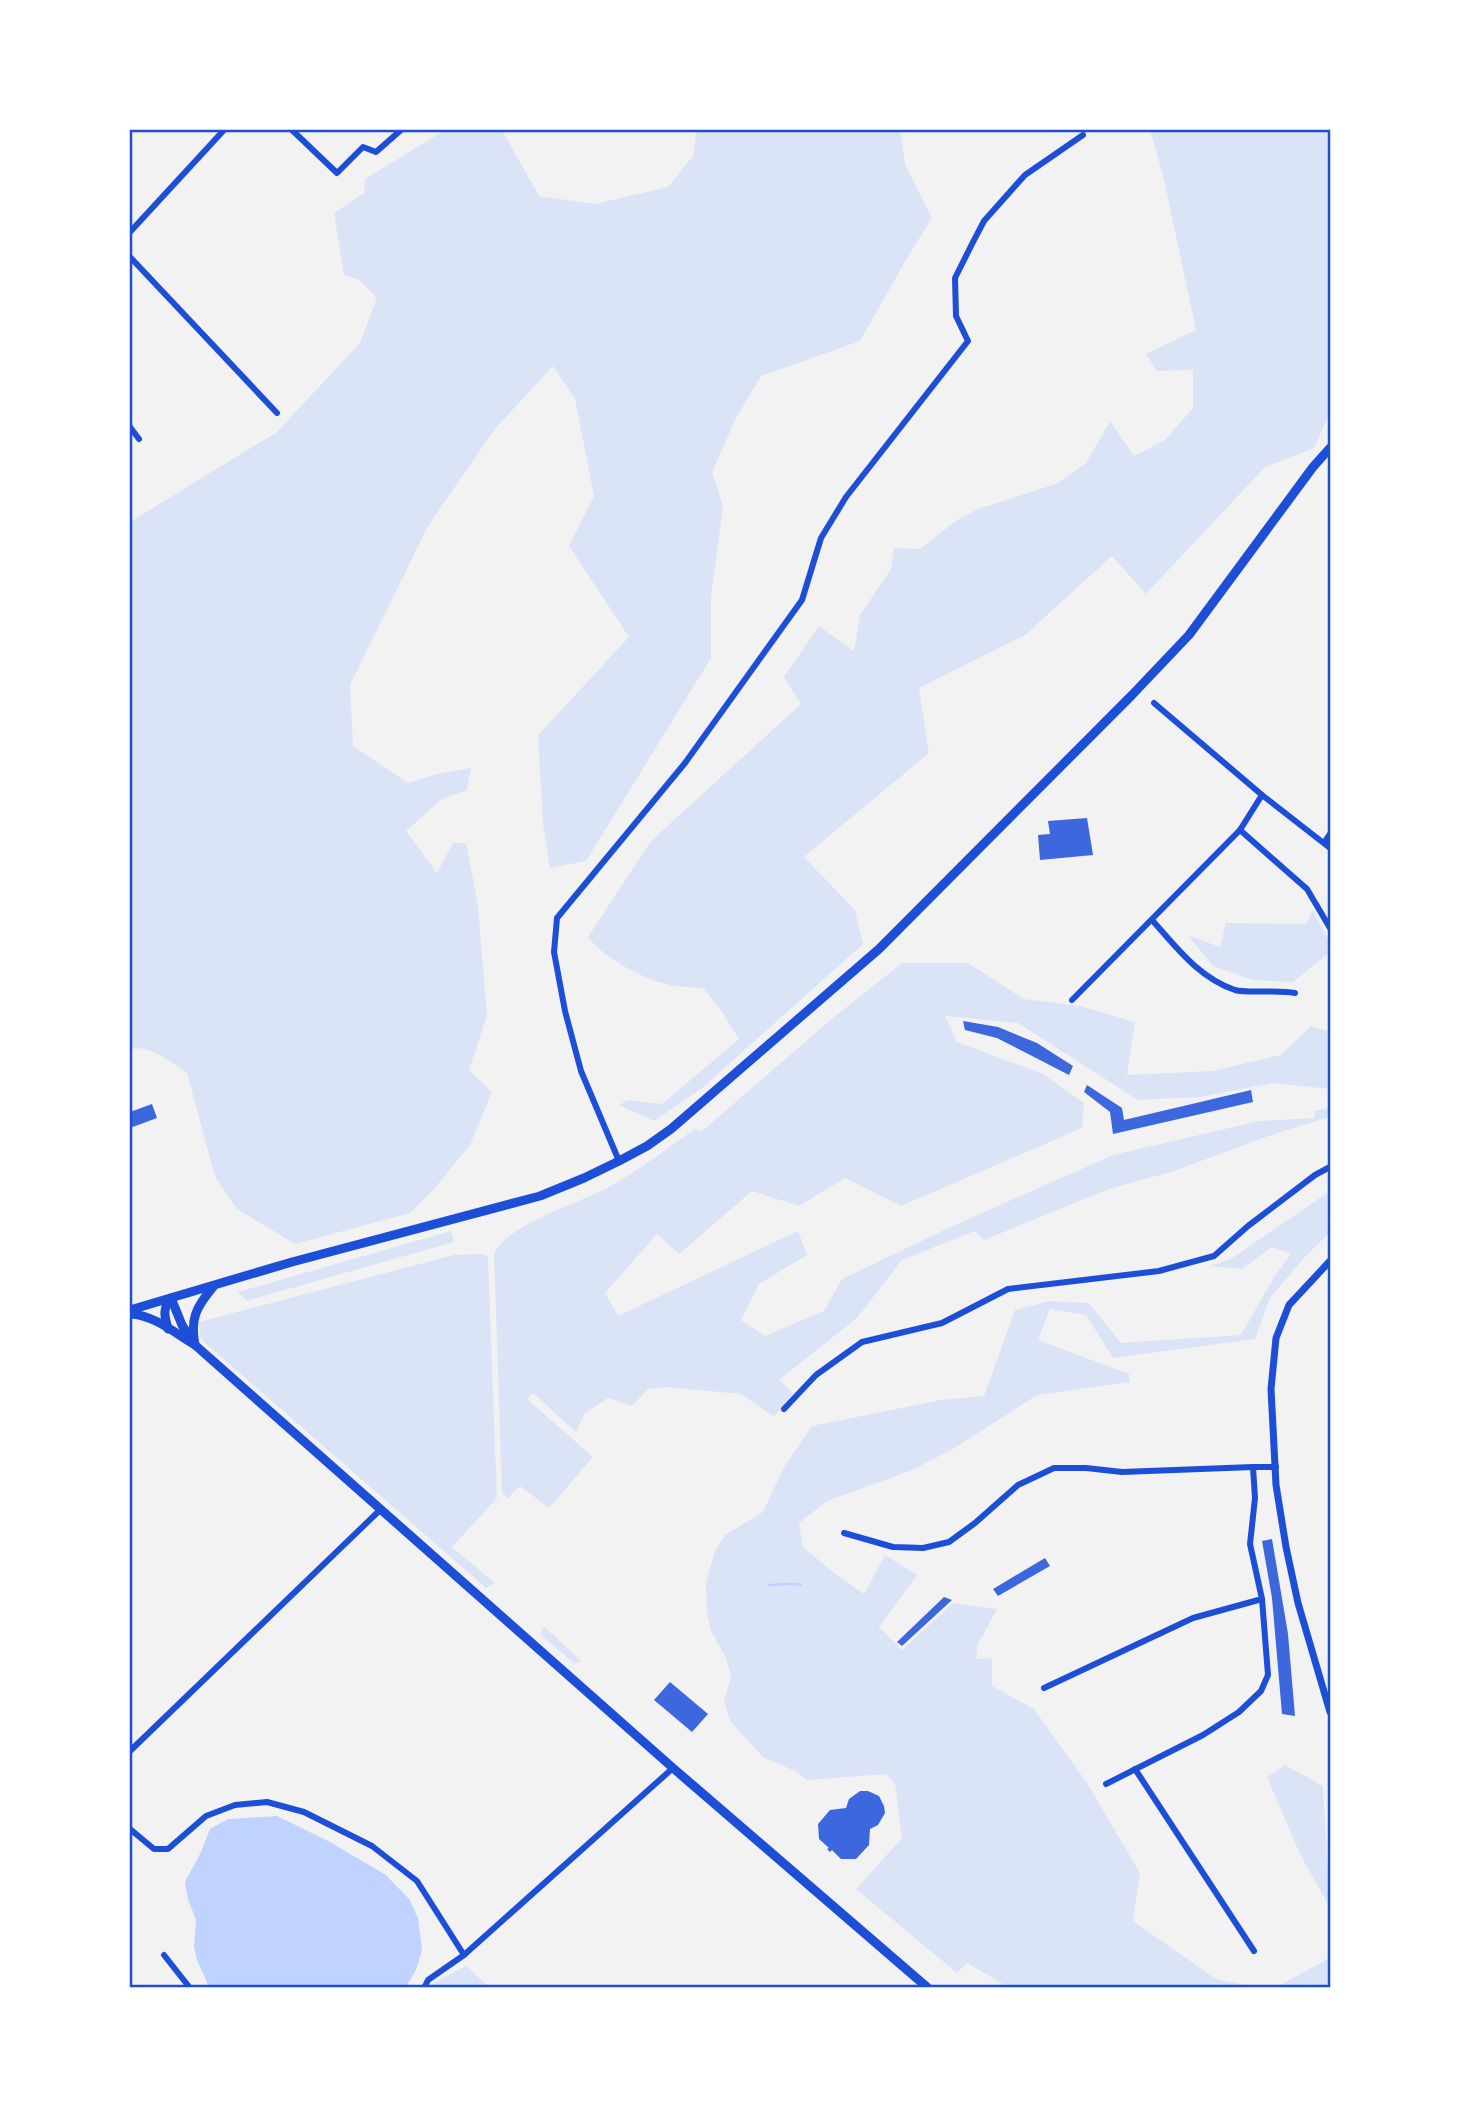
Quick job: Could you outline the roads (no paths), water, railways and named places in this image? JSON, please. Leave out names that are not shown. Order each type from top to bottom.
[{"type":"main road","points":[[130,1312],[292,1262],[540,1195],[584,1178],[648,1146],[878,949],[1132,695],[1189,635],[1313,467],[1331,448]]},
{"type":"main road","points":[[195,1345],[193,1322],[197,1308],[214,1285]]},
{"type":"main road","points":[[168,1329],[164,1313],[171,1298]]},
{"type":"main road","points":[[171,1298],[182,1325],[195,1345]]},
{"type":"main road","points":[[130,1312],[145,1316],[195,1345],[673,1768],[928,1987]]},
{"type":"street","points":[[130,232],[224,130]]},
{"type":"street","points":[[292,130],[337,173],[363,147],[376,152],[401,130]]},
{"type":"street","points":[[619,1161],[581,1071],[565,1011],[554,952],[557,918],[685,763],[802,600],[821,538],[846,498],[968,341],[956,316],[955,278],[984,221],[1024,175],[1083,135]]},
{"type":"street","points":[[130,257],[277,413]]},
{"type":"street","points":[[130,427],[139,439]]},
{"type":"street","points":[[1154,704],[1262,795],[1331,848]]},
{"type":"street","points":[[1072,1000],[1240,830],[1262,795]]},
{"type":"street","points":[[1240,830],[1307,889],[1331,928]]},
{"type":"street","points":[[1324,843],[1331,834]]},
{"type":"street","points":[[1152,920],[1198,970],[1237,990],[1281,990],[1295,993]]},
{"type":"street","points":[[784,1409],[816,1375],[862,1342],[942,1323],[1008,1289],[1159,1271],[1214,1256],[1315,1175],[1331,1167]]},
{"type":"street","points":[[1331,1261],[1289,1305],[1276,1338],[1271,1389],[1276,1485],[1297,1602],[1331,1712]]},
{"type":"street","points":[[844,1533],[893,1547],[923,1548],[949,1542],[1018,1485],[1054,1468],[1122,1472],[1276,1466]]},
{"type":"street","points":[[1106,1784],[1203,1735],[1239,1712],[1261,1691],[1268,1675],[1262,1599],[1250,1544],[1255,1498],[1254,1467]]},
{"type":"street","points":[[130,1751],[380,1510]]},
{"type":"street","points":[[1044,1688],[1193,1618],[1262,1599]]},
{"type":"street","points":[[424,1987],[428,1980],[464,1955],[673,1768]]},
{"type":"street","points":[[1136,1769],[1254,1951]]},
{"type":"street","points":[[130,1829],[154,1849],[168,1849],[206,1816],[235,1805],[267,1802],[304,1812],[372,1846],[417,1881],[464,1955]]},
{"type":"street","points":[[164,1955],[190,1987]]},
{"type":"water","points":[[277,1816],[330,1842],[386,1875],[410,1900],[418,1918],[422,1950],[416,1970],[406,1987],[209,1987],[194,1947],[196,1920],[185,1882],[210,1829],[228,1819]]},
{"type":"waterway","points":[[769,1585],[801,1585]]}]
